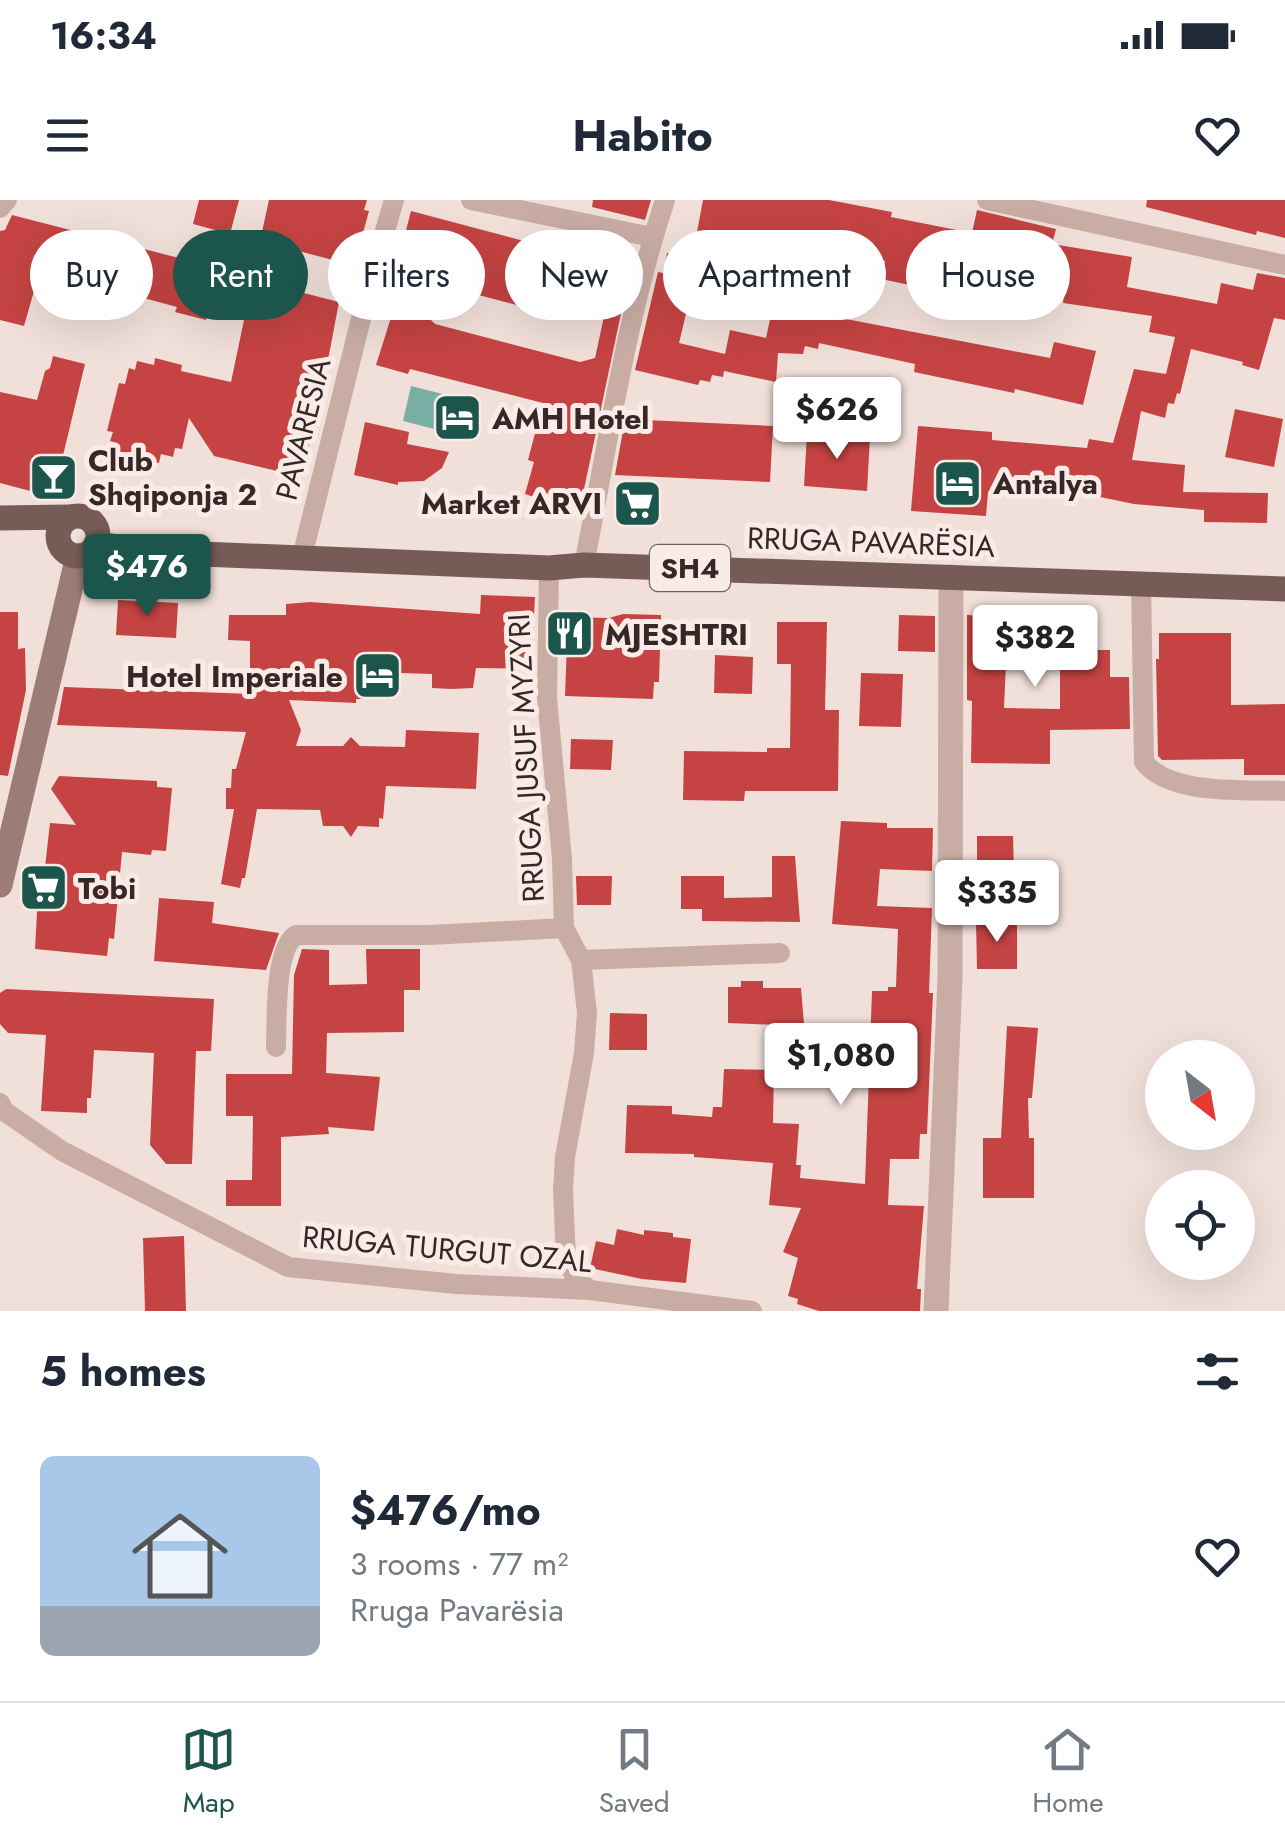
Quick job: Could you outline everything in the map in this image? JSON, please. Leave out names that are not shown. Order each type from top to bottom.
[{"type":"main road","points":[[0,885],[78,548],[98,536],[93,522],[79,516],[71,517],[60,528],[78,548]]},
{"type":"main road","name":"RRUGA PAVARËSIA","points":[[8,519],[71,517]]},
{"type":"main road","name":"RRUGA PAVARËSIA","points":[[8,519],[78,548],[550,568],[584,565],[1285,589]]},
{"type":"street","points":[[0,208],[7,200]]},
{"type":"street","name":"PAVARESIA","points":[[302,557],[394,200]]},
{"type":"street","points":[[471,200],[652,237]]},
{"type":"street","points":[[584,565],[616,398],[652,237],[665,200]]},
{"type":"street","points":[[986,200],[1285,265]]},
{"type":"street","name":"RRUGA JUSUF MYZYRI","points":[[550,568],[547,698],[562,858],[564,928],[581,960],[588,1013],[565,1157],[566,1258],[574,1275],[589,1290]]},
{"type":"street","points":[[936,1311],[950,978],[951,577]]},
{"type":"street","points":[[1141,584],[1144,762],[1164,778],[1192,786],[1285,791]]},
{"type":"street","points":[[276,1047],[279,983],[287,945],[296,935],[430,935],[564,928]]},
{"type":"street","points":[[581,960],[780,953]]},
{"type":"street","name":"RRUGA TURGUT OZAL","points":[[0,1104],[4,1111],[62,1150],[288,1266],[456,1284],[589,1290],[752,1311]]},
{"type":"water","points":[[411,386],[455,397],[446,432],[403,421]]},
{"type":"building","points":[[199,200],[239,200],[231,230],[193,224]]},
{"type":"building","points":[[269,200],[367,200],[364,210],[369,211],[364,230],[328,230],[328,259],[308,253],[308,230],[262,230]]},
{"type":"building","points":[[593,200],[651,200],[645,220],[592,207]]},
{"type":"building","points":[[703,200],[829,200],[957,230],[906,230],[906,284],[886,280],[886,230],[697,230]]},
{"type":"building","points":[[1147,200],[1285,200],[1285,238],[1257,231],[1256,235],[1146,207]]},
{"type":"building","points":[[977,210],[1056,230],[973,230]]},
{"type":"building","points":[[411,211],[482,230],[406,230]]},
{"type":"building","points":[[12,215],[70,230],[30,230],[30,305],[24,326],[0,320],[0,231],[5,230]]},
{"type":"building","points":[[485,231],[505,236],[505,302],[485,297]]},
{"type":"building","points":[[1070,247],[1132,257],[1127,287],[1217,304],[1221,283],[1253,290],[1257,273],[1285,278],[1285,320],[1274,318],[1259,370],[1191,349],[1180,394],[1177,393],[1174,404],[1168,403],[1165,418],[1141,411],[1132,460],[1185,465],[1183,492],[1268,493],[1267,523],[1204,522],[1204,510],[1134,504],[1076,492],[1076,499],[988,492],[986,516],[911,511],[918,426],[992,432],[992,440],[1087,448],[1089,439],[1113,443],[1134,369],[1166,374],[1175,337],[1149,332],[1152,316],[1070,304]]},
{"type":"building","points":[[153,251],[173,256],[173,306],[153,301]]},
{"type":"building","points":[[658,272],[663,273],[663,320],[685,320],[679,343],[725,354],[730,330],[766,338],[770,320],[851,320],[1050,358],[1054,342],[1096,351],[1083,405],[914,372],[915,364],[819,343],[818,349],[805,346],[803,354],[778,353],[776,382],[724,371],[723,377],[712,375],[710,382],[700,380],[698,385],[635,370]]},
{"type":"building","points":[[308,294],[328,299],[328,320],[336,320],[328,360],[323,359],[315,397],[320,398],[321,405],[317,429],[312,434],[303,470],[289,466],[277,471],[214,456],[189,418],[182,449],[175,448],[173,457],[161,454],[159,463],[113,459],[117,443],[110,441],[113,432],[107,431],[119,383],[125,384],[129,368],[135,370],[137,361],[154,365],[155,358],[182,365],[181,371],[231,382],[244,320],[308,320]]},
{"type":"building","points":[[390,320],[431,320],[580,362],[595,358],[603,320],[620,320],[583,494],[569,490],[567,498],[545,493],[543,500],[525,494],[534,462],[528,460],[543,403],[410,369],[408,374],[376,365]]},
{"type":"building","points":[[53,356],[85,364],[53,497],[0,483],[0,392],[37,400]]},
{"type":"building","points":[[1235,409],[1283,419],[1274,467],[1225,457]]},
{"type":"building","points":[[625,419],[773,426],[770,482],[615,475]]},
{"type":"building","points":[[365,422],[409,432],[407,444],[449,452],[442,468],[424,481],[398,485],[354,475]]},
{"type":"building","points":[[807,433],[870,437],[867,491],[804,486]]},
{"type":"building","points":[[481,595],[535,597],[531,669],[476,668],[473,688],[451,689],[432,688],[432,674],[366,672],[365,699],[356,699],[356,703],[289,700],[301,730],[296,746],[343,746],[351,737],[360,746],[405,747],[406,730],[479,733],[476,789],[386,786],[379,827],[358,826],[351,837],[343,826],[323,826],[320,810],[257,809],[240,888],[221,884],[234,809],[226,809],[226,788],[231,788],[232,769],[236,769],[246,732],[57,725],[64,687],[250,694],[250,641],[228,640],[229,615],[286,615],[286,604],[310,602],[480,614]]},
{"type":"building","points":[[118,600],[178,603],[176,638],[116,635]]},
{"type":"building","points":[[0,612],[18,612],[18,649],[25,648],[26,690],[8,776],[0,775]]},
{"type":"building","points":[[623,614],[661,615],[659,682],[654,682],[653,699],[565,696],[568,617],[609,618]]},
{"type":"building","points":[[899,615],[935,616],[935,652],[898,651]]},
{"type":"building","points":[[967,615],[1056,618],[1054,664],[1006,662],[1004,708],[1060,709],[1060,650],[1110,650],[1110,677],[1129,677],[1130,729],[1050,730],[1050,764],[971,763]]},
{"type":"building","points":[[777,622],[827,622],[825,710],[839,710],[838,791],[745,791],[744,801],[683,800],[684,751],[767,752],[767,748],[790,748],[791,664],[777,664]]},
{"type":"building","points":[[1159,633],[1231,633],[1231,705],[1285,704],[1285,775],[1244,775],[1244,759],[1162,760],[1158,756]]},
{"type":"building","points":[[715,655],[753,657],[752,694],[714,693]]},
{"type":"building","points":[[861,673],[903,674],[901,727],[859,726]]},
{"type":"building","points":[[571,739],[613,740],[611,770],[570,769]]},
{"type":"building","points":[[59,776],[157,781],[157,787],[172,788],[166,851],[152,850],[151,855],[122,852],[114,939],[109,938],[107,956],[35,949],[38,894],[42,894],[50,823],[76,825],[51,789]]},
{"type":"building","points":[[841,821],[887,823],[887,828],[933,828],[932,871],[880,869],[877,906],[932,908],[927,1134],[920,1134],[919,1159],[890,1159],[888,1205],[924,1206],[917,1289],[921,1289],[920,1311],[819,1311],[797,1304],[798,1299],[788,1296],[798,1258],[783,1252],[801,1208],[769,1205],[773,1163],[694,1154],[625,1153],[627,1105],[672,1106],[672,1114],[712,1117],[713,1107],[722,1107],[724,1069],[774,1070],[773,1123],[799,1124],[796,1165],[801,1165],[800,1178],[865,1184],[872,991],[896,987],[898,929],[832,924]]},
{"type":"building","points":[[977,836],[1013,836],[1014,872],[977,872]]},
{"type":"building","points":[[772,856],[795,856],[800,922],[702,921],[702,909],[681,909],[681,876],[724,876],[724,898],[772,897]]},
{"type":"building","points":[[576,876],[612,876],[611,905],[577,905]]},
{"type":"building","points":[[159,898],[214,902],[212,923],[279,933],[266,970],[154,961]]},
{"type":"building","points":[[976,922],[1017,922],[1017,969],[977,969]]},
{"type":"building","points":[[302,949],[329,950],[329,985],[367,984],[366,949],[420,949],[420,990],[404,990],[404,1032],[327,1033],[326,1073],[380,1077],[374,1131],[328,1127],[329,1134],[281,1137],[281,1206],[226,1206],[226,1180],[252,1180],[253,1116],[226,1116],[226,1074],[292,1074],[294,975]]},
{"type":"building","points":[[741,981],[763,981],[763,988],[801,988],[805,1036],[819,1038],[816,1076],[776,1073],[780,1025],[728,1023],[728,987],[741,987]]},
{"type":"building","points":[[6,989],[214,999],[211,1051],[196,1051],[192,1164],[166,1164],[150,1145],[154,1053],[94,1050],[87,1113],[41,1111],[46,1035],[8,1033],[0,1024],[0,993]]},
{"type":"building","points":[[610,1013],[647,1014],[647,1050],[609,1050]]},
{"type":"building","points":[[1007,1026],[1038,1028],[1032,1098],[1028,1098],[1029,1138],[1034,1138],[1034,1198],[983,1198],[983,1138],[1001,1138]]},
{"type":"building","points":[[617,1229],[644,1235],[644,1230],[673,1233],[673,1237],[691,1239],[686,1283],[590,1268],[596,1241],[614,1245]]},
{"type":"building","points":[[184,1236],[186,1311],[145,1311],[143,1238]]},
{"type":"place","name":"AMH Hotel","points":[[457,418]]},
{"type":"place","name":"Club Shqiponja 2","points":[[53,477]]},
{"type":"place","name":"Antalya","points":[[958,483]]},
{"type":"place","name":"Market ARVI","points":[[637,503]]},
{"type":"place","name":"MJESHTRI","points":[[570,634]]},
{"type":"place","name":"Hotel Imperiale","points":[[378,676]]},
{"type":"place","name":"Tobi","points":[[43,888]]}]
